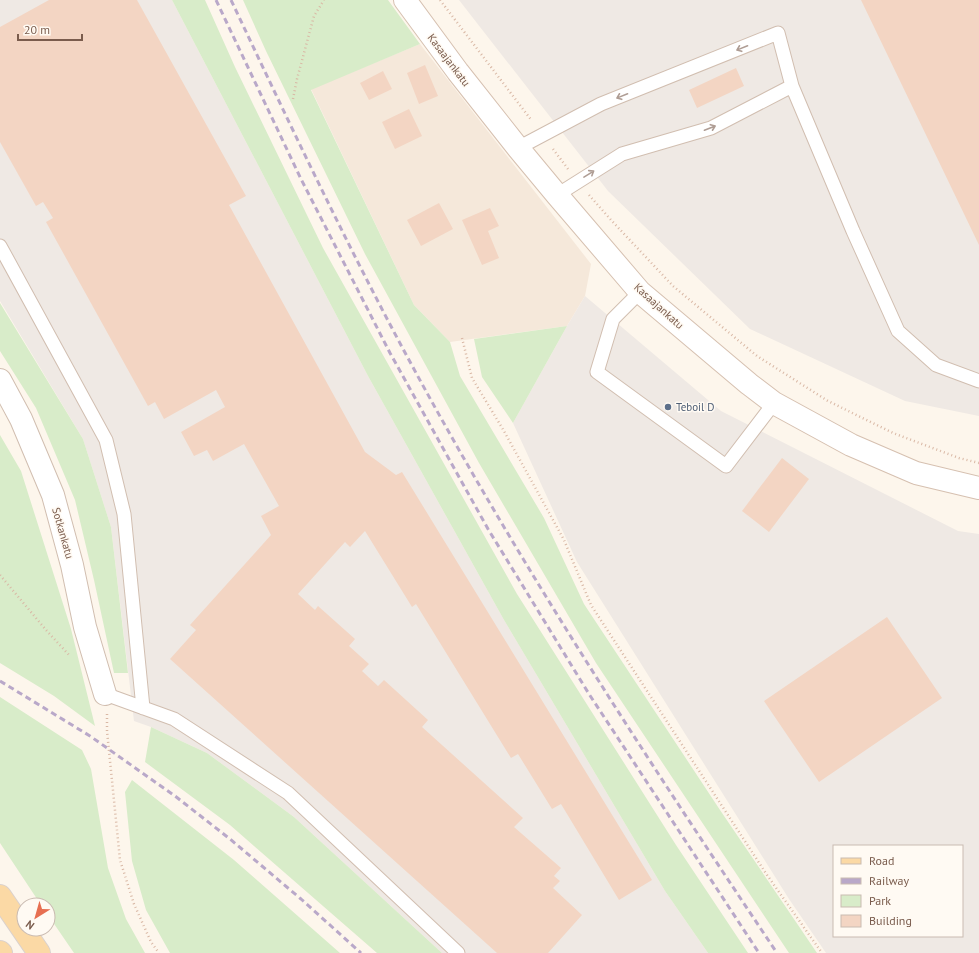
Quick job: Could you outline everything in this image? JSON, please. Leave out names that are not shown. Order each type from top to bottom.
[{"type":"main road","points":[[0,896],[39,953]]},
{"type":"street","name":"Kasaajankatu","points":[[405,0],[458,72],[518,148],[640,292],[774,402],[851,445],[916,473],[979,488]]},
{"type":"street","name":"Sotkankatu","points":[[0,380],[21,419],[52,495],[72,565],[85,627],[105,694]]},
{"type":"lane","points":[[518,148],[601,104],[778,33],[792,86],[898,331],[936,365],[979,380]]},
{"type":"lane","points":[[557,195],[622,154],[711,128],[792,86]]},
{"type":"lane","points":[[0,246],[106,440],[124,514],[143,708]]},
{"type":"lane","points":[[640,292],[613,319],[597,372],[726,466],[774,402]]},
{"type":"lane","points":[[105,694],[174,719],[288,793],[458,953]]},
{"type":"path","points":[[294,99],[297,79],[314,16],[324,0]]},
{"type":"path","points":[[440,0],[577,182],[673,286],[757,356],[828,402],[893,433],[959,458],[979,463]]},
{"type":"path","points":[[462,338],[472,378],[564,540],[591,605],[767,875],[822,953]]},
{"type":"path","points":[[0,575],[46,630],[73,659]]},
{"type":"path","points":[[105,694],[107,708],[107,731],[120,860],[134,904],[151,942],[159,953]]},
{"type":"shaded area","points":[[0,0],[172,0],[368,376],[504,620],[665,891],[708,953],[442,953],[294,817],[207,753],[151,727],[134,721],[111,527],[83,439],[0,301]]},
{"type":"shaded area","points":[[459,0],[979,0],[979,416],[905,401],[750,329],[608,191]]},
{"type":"shaded area","points":[[420,44],[591,264],[585,296],[567,326],[450,342],[414,305],[311,89]]},
{"type":"shaded area","points":[[585,296],[721,411],[958,531],[979,534],[979,953],[826,953],[789,899],[577,562],[513,423]]},
{"type":"green space","points":[[172,0],[205,0],[235,67],[323,248],[517,594],[676,845],[748,953],[708,953],[665,891],[504,620],[368,376]]},
{"type":"green space","points":[[243,0],[388,0],[420,44],[311,90],[414,305],[450,342],[460,376],[544,518],[584,604],[720,810],[817,953],[789,953],[596,663],[479,463],[365,254],[266,51]]},
{"type":"green space","points":[[0,303],[83,439],[111,527],[128,673],[114,673],[75,500],[36,408],[0,351]]},
{"type":"green space","points":[[567,326],[513,423],[482,377],[474,339]]},
{"type":"green space","points":[[0,435],[21,471],[71,629],[95,726],[54,696],[0,663]]},
{"type":"green space","points":[[0,697],[82,750],[91,769],[108,868],[126,919],[145,953],[74,953],[56,927],[56,897],[36,897],[0,843]]},
{"type":"green space","points":[[151,727],[207,753],[294,817],[442,953],[377,953],[230,825],[145,762]]},
{"type":"green space","points":[[132,780],[234,860],[340,953],[170,953],[146,910],[132,861],[125,792]]},
{"type":"building","points":[[49,0],[137,0],[246,196],[229,205],[365,452],[396,475],[402,472],[652,880],[619,900],[561,804],[552,809],[518,754],[511,758],[416,604],[412,607],[365,531],[350,547],[345,542],[298,594],[315,610],[318,606],[355,639],[349,646],[369,664],[362,671],[378,686],[384,680],[428,720],[422,727],[523,818],[514,827],[561,868],[554,876],[560,881],[553,888],[582,915],[548,953],[497,953],[170,659],[196,630],[190,625],[271,535],[261,516],[279,506],[244,444],[213,461],[207,450],[194,456],[181,432],[225,407],[216,390],[164,419],[155,402],[148,406],[46,222],[53,218],[43,202],[36,206],[0,142],[0,27]]},
{"type":"building","points":[[861,0],[979,0],[979,245]]},
{"type":"building","points":[[425,65],[438,96],[419,104],[407,73]]},
{"type":"building","points":[[736,68],[744,86],[697,108],[689,90]]},
{"type":"building","points":[[383,71],[392,89],[369,100],[360,83]]},
{"type":"building","points":[[409,109],[422,136],[395,149],[382,122]]},
{"type":"building","points":[[439,203],[453,229],[421,246],[407,220]]},
{"type":"building","points":[[490,208],[499,226],[488,231],[499,258],[482,265],[462,220]]},
{"type":"building","points":[[782,458],[809,479],[769,532],[742,511]]},
{"type":"building","points":[[887,617],[942,698],[819,782],[764,701]]},
{"type":"railway","points":[[216,0],[301,179],[390,353],[488,529],[589,694],[759,953]]},
{"type":"railway","points":[[231,0],[357,261],[402,347],[489,502],[535,579],[630,730],[678,805],[777,953]]},
{"type":"railway","points":[[0,681],[90,736],[175,796],[230,839],[301,899],[361,953]]},
{"type":"place","name":"Teboil D","points":[[668,407]]}]
